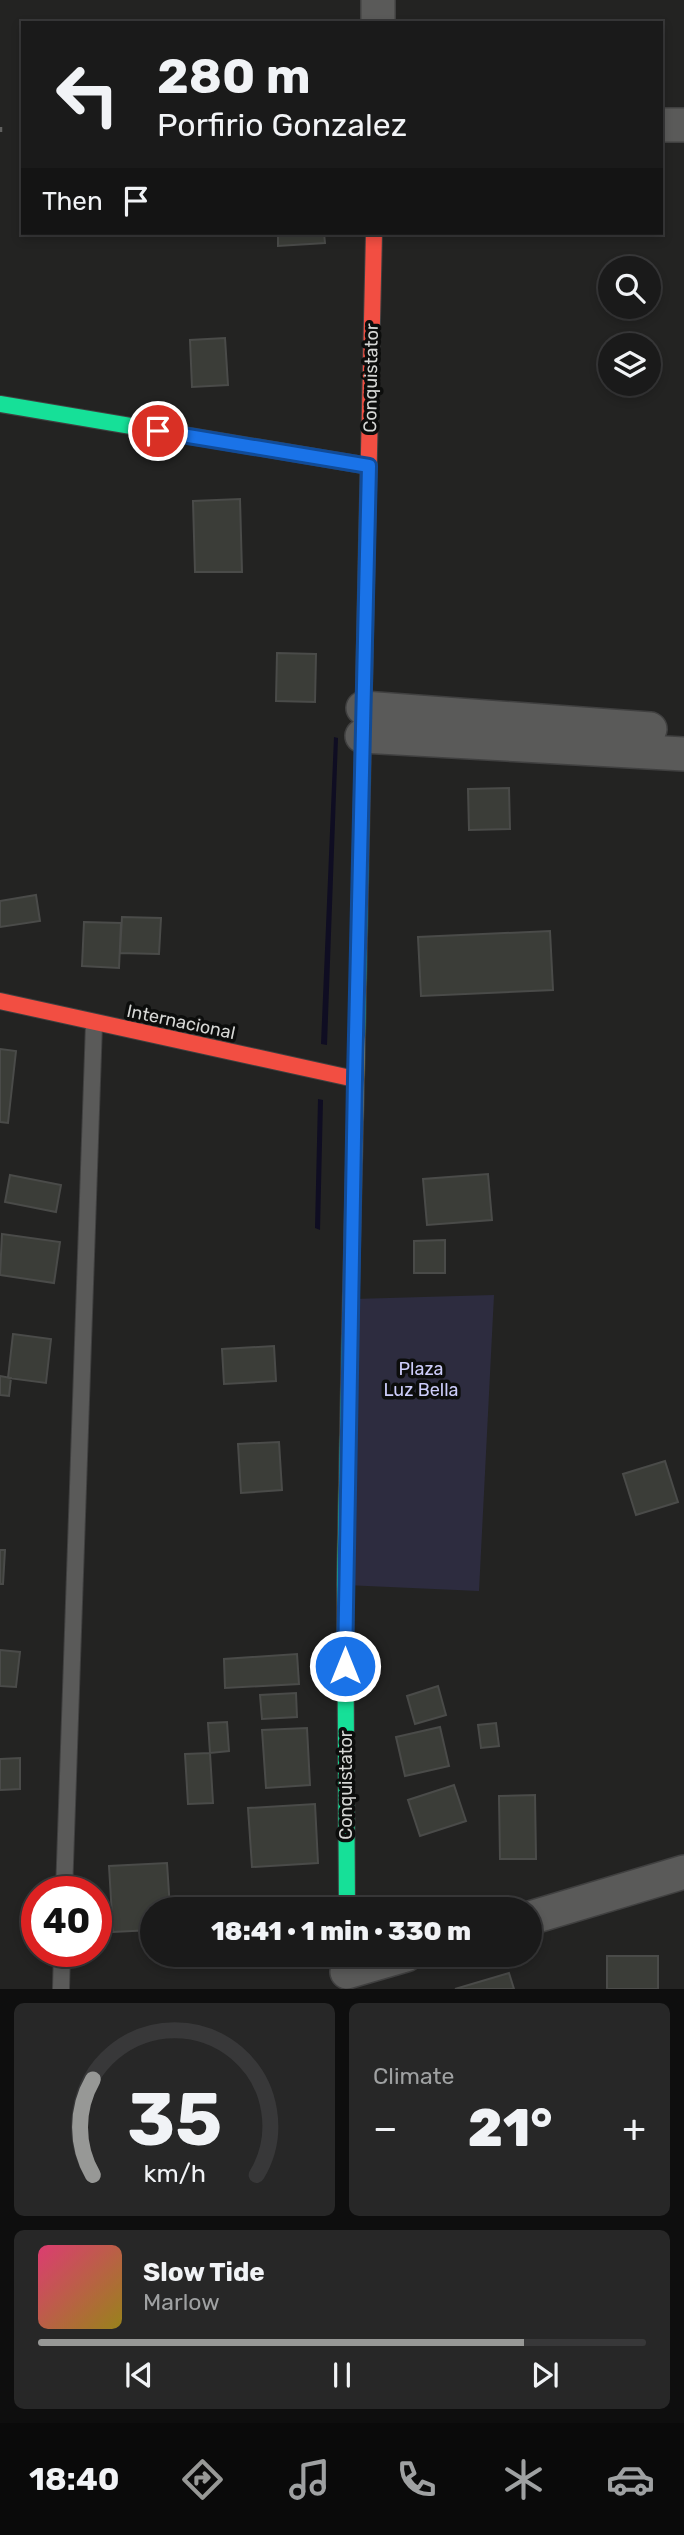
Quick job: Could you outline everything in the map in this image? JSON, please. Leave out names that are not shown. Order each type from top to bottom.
[{"type":"street","points":[[378,21],[379,0]]},
{"type":"street","points":[[663,125],[684,125]]},
{"type":"street","name":"Conquistator","points":[[347,1897],[345,1585],[354,1271],[355,1079],[374,235]]},
{"type":"street","points":[[0,404],[369,466]]},
{"type":"street","points":[[363,722],[684,732]]},
{"type":"street","points":[[363,722],[684,754]]},
{"type":"street","name":"Internacional","points":[[0,1001],[94,1024],[355,1079]]},
{"type":"street","points":[[542,1914],[684,1872]]},
{"type":"street","points":[[347,1972],[364,1967]]},
{"type":"lane","points":[[65,1876],[94,1024]]},
{"type":"lane","points":[[61,1989],[62,1967]]},
{"type":"path","points":[[0,127],[0,134]]},
{"type":"green space","name":"Plaza Luz Bella","points":[[494,1295],[479,1591],[345,1585],[353,1299]]},
{"type":"water","points":[[334,737],[338,738],[327,1045],[321,1044]]},
{"type":"water","points":[[318,1099],[323,1100],[320,1230],[315,1228]]},
{"type":"building","points":[[278,235],[324,235],[325,243],[278,246]]},
{"type":"building","points":[[225,338],[228,385],[192,387],[190,340]]},
{"type":"building","points":[[240,499],[242,572],[195,572],[193,501]]},
{"type":"building","points":[[277,653],[316,654],[315,702],[276,701]]},
{"type":"building","points":[[509,788],[510,829],[469,830],[468,789]]},
{"type":"building","points":[[36,895],[40,921],[0,927],[0,901]]},
{"type":"building","points":[[122,917],[161,918],[159,954],[120,953]]},
{"type":"building","points":[[84,922],[121,923],[119,968],[82,966]]},
{"type":"building","points":[[550,931],[553,990],[421,996],[418,937]]},
{"type":"building","points":[[0,1049],[16,1051],[8,1123],[0,1122]]},
{"type":"building","points":[[488,1174],[492,1220],[427,1225],[423,1179]]},
{"type":"building","points":[[10,1175],[61,1185],[56,1212],[5,1202]]},
{"type":"building","points":[[2,1234],[60,1242],[54,1283],[0,1275]]},
{"type":"building","points":[[445,1240],[445,1273],[414,1273],[414,1241]]},
{"type":"building","points":[[13,1334],[51,1339],[46,1383],[8,1378]]},
{"type":"building","points":[[274,1346],[276,1381],[224,1384],[222,1349]]},
{"type":"building","points":[[0,1376],[11,1378],[9,1396],[0,1395]]},
{"type":"building","points":[[279,1442],[282,1490],[241,1493],[238,1444]]},
{"type":"building","points":[[665,1461],[678,1502],[636,1515],[623,1474]]},
{"type":"building","points":[[0,1550],[5,1550],[3,1584],[0,1584]]},
{"type":"building","points":[[0,1650],[20,1652],[16,1687],[0,1686]]},
{"type":"building","points":[[297,1654],[299,1684],[225,1688],[224,1659]]},
{"type":"building","points":[[438,1686],[446,1715],[415,1724],[407,1696]]},
{"type":"building","points":[[296,1693],[297,1717],[262,1719],[260,1695]]},
{"type":"building","points":[[227,1722],[229,1751],[210,1753],[208,1723]]},
{"type":"building","points":[[496,1723],[499,1746],[481,1748],[478,1725]]},
{"type":"building","points":[[440,1727],[449,1766],[405,1776],[396,1737]]},
{"type":"building","points":[[307,1728],[310,1785],[266,1788],[262,1730]]},
{"type":"building","points":[[210,1753],[213,1803],[188,1804],[185,1754]]},
{"type":"building","points":[[20,1758],[20,1789],[0,1790],[0,1759]]},
{"type":"building","points":[[454,1785],[466,1821],[420,1836],[408,1800]]},
{"type":"building","points":[[535,1795],[536,1859],[500,1859],[499,1796]]},
{"type":"building","points":[[315,1804],[318,1863],[252,1867],[248,1808]]},
{"type":"building","points":[[167,1863],[169,1897],[140,1897],[140,1931],[113,1932],[112,1876],[110,1876],[109,1866]]},
{"type":"building","points":[[607,1956],[658,1956],[658,1989],[607,1989]]},
{"type":"building","points":[[509,1973],[514,1989],[455,1989]]},
{"type":"traffic: fast","points":[[0,404],[369,466]]},
{"type":"traffic: fast","points":[[357,1038],[367,539]]},
{"type":"traffic: fast","points":[[347,1897],[345,1585],[350,1333]]},
{"type":"traffic: slow","points":[[350,1333],[357,1038]]},
{"type":"traffic: jam","points":[[367,539],[374,235]]},
{"type":"traffic: jam","points":[[0,1001],[355,1079]]},
{"type":"route","points":[[158,431],[369,466],[345,1666]]}]
